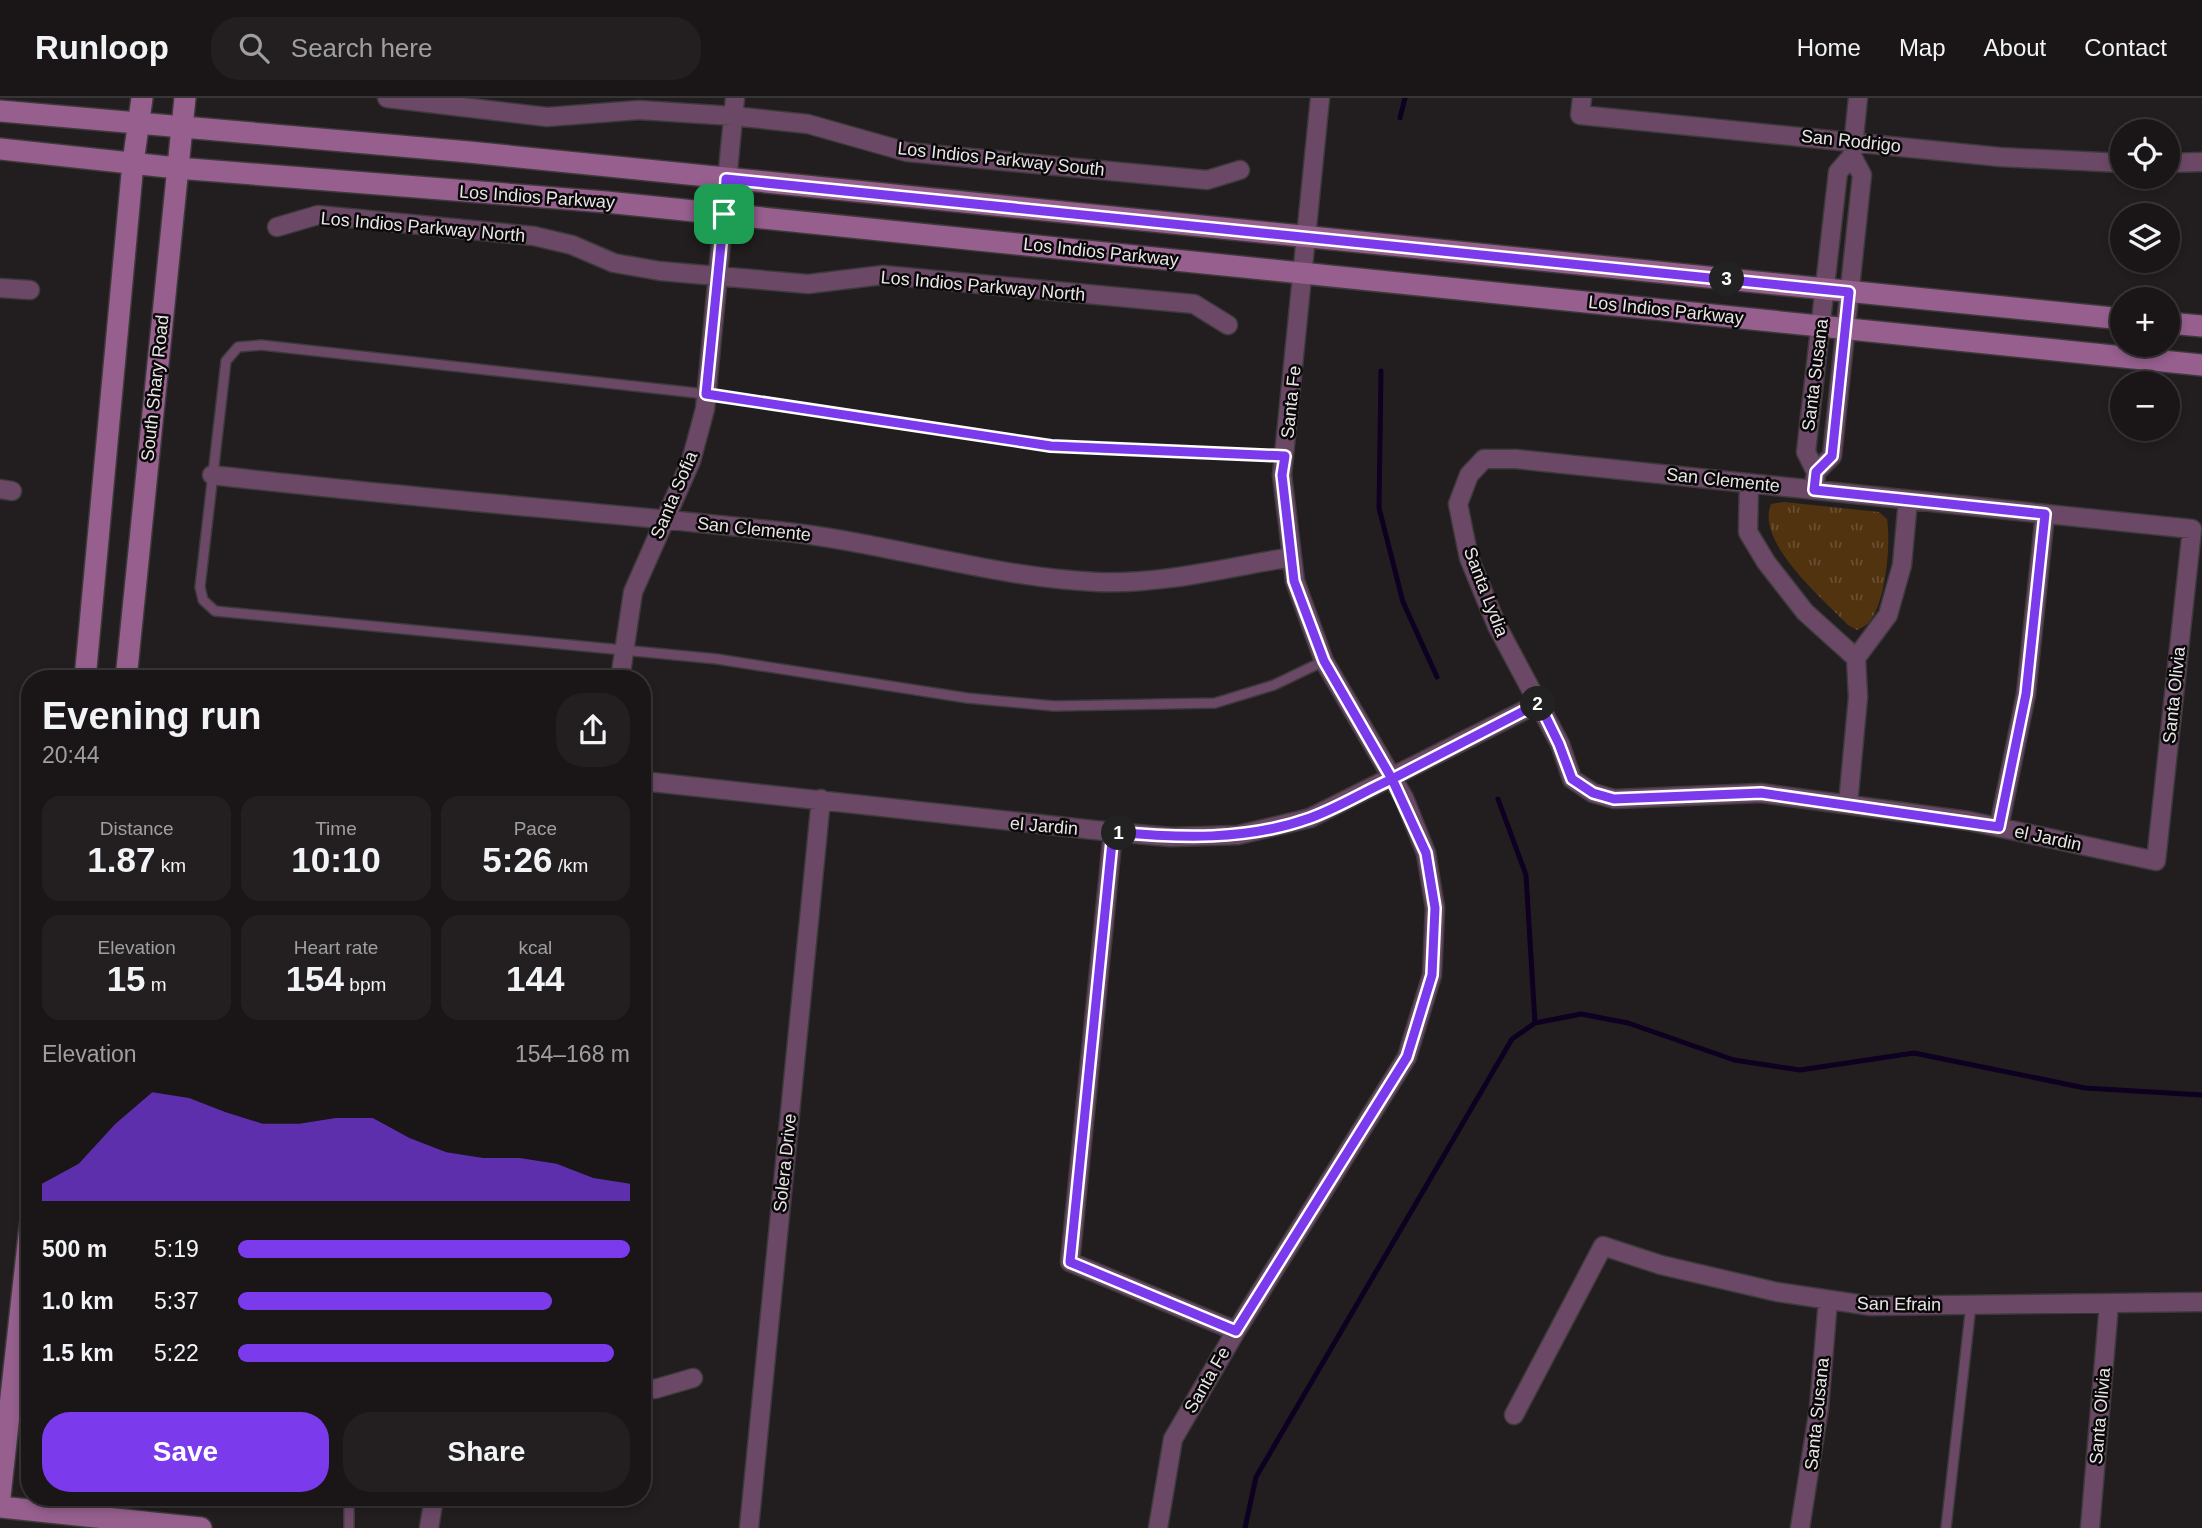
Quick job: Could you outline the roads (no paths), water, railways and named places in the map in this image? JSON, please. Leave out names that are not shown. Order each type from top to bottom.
[{"type":"street","points":[[86,670],[133,163],[142,98]]},
{"type":"street","name":"South Shary Road","points":[[127,670],[185,98]]},
{"type":"street","name":"Los Indios Parkway South","points":[[387,98],[547,117],[734,107],[907,152],[1206,180],[1240,170]]},
{"type":"street","name":"Santa Fe","points":[[1158,1528],[1173,1439],[1236,1331],[1407,1057],[1432,975],[1435,908],[1426,853],[1392,779],[1324,661],[1294,581],[1282,475],[1321,98]]},
{"type":"street","name":"Santa Susana","points":[[1816,472],[1832,456],[1862,175],[1853,149],[1858,98]]},
{"type":"street","name":"Santa Sofia","points":[[621,670],[634,592],[663,520],[691,461],[706,394],[734,107]]},
{"type":"street","name":"San Rodrigo","points":[[1581,107],[1853,149],[2110,162]]},
{"type":"street","name":"Los Indios Parkway","points":[[0,111],[182,125],[2110,317]]},
{"type":"street","name":"Los Indios Parkway","points":[[0,149],[177,167],[724,214],[2202,365]]},
{"type":"street","name":"Santa Susana","points":[[1814,490],[1816,472],[1806,452],[1838,172],[1853,149]]},
{"type":"street","points":[[2180,163],[2202,162]]},
{"type":"street","name":"Los Indios Parkway North","points":[[277,227],[318,215],[534,236],[572,245],[614,263],[718,277],[808,284],[883,275],[1194,304],[1228,326]]},
{"type":"street","points":[[0,288],[30,290]]},
{"type":"street","points":[[2180,324],[2202,326]]},
{"type":"street","name":"San Clemente","points":[[1469,475],[1484,459],[1516,459],[2192,529]]},
{"type":"street","name":"San Clemente","points":[[212,475],[794,533],[881,545],[1030,577],[1100,582],[1178,576],[1292,557]]},
{"type":"street","name":"Santa Lydia","points":[[1469,475],[1458,504],[1469,558],[1497,626],[1539,703]]},
{"type":"street","points":[[1749,483],[1748,531],[1766,562],[1805,612],[1856,658]]},
{"type":"street","points":[[1848,804],[1858,697],[1856,658],[1888,615],[1902,565],[1908,500]]},
{"type":"street","points":[[1999,827],[2026,694],[2045,514]]},
{"type":"street","name":"Santa Olivia","points":[[2156,861],[2192,529]]},
{"type":"street","name":"el Jardin","points":[[651,782],[1113,832],[1171,837],[1238,835],[1310,818],[1539,703],[1572,779],[1593,793],[1614,799],[1761,793],[1999,827],[2156,861]]},
{"type":"street","name":"Solera Drive","points":[[749,1528],[821,799]]},
{"type":"street","points":[[1113,832],[1070,1262],[1236,1331]]},
{"type":"street","name":"San Efrain","points":[[1514,1415],[1603,1247],[1674,1268],[1777,1292],[1871,1306],[2202,1302]]},
{"type":"street","name":"Santa Susana","points":[[1801,1528],[1819,1409],[1828,1300]]},
{"type":"street","name":"Santa Olivia","points":[[2090,1528],[2109,1304]]},
{"type":"street","points":[[0,1496],[21,1307]]},
{"type":"street","points":[[651,1389],[693,1378]]},
{"type":"street","points":[[429,1528],[433,1506]]},
{"type":"street","points":[[0,1507],[201,1528]]},
{"type":"lane","points":[[1285,456],[1051,446],[706,394],[261,345],[239,347],[226,361],[200,587],[203,600],[215,611],[623,648],[717,659],[967,698],[1054,706],[1215,703],[1274,685],[1324,661]]},
{"type":"lane","points":[[1947,1528],[1971,1305]]},
{"type":"lane","points":[[349,1506],[349,1528]]},
{"type":"waterway","points":[[1400,118],[1405,98]]},
{"type":"waterway","points":[[1381,371],[1379,508],[1403,602],[1437,677]]},
{"type":"waterway","points":[[1498,799],[1526,875],[1535,1023]]},
{"type":"waterway","points":[[1245,1528],[1256,1477],[1512,1039],[1535,1023],[1581,1014],[1628,1023],[1734,1060],[1800,1070],[1914,1053],[2085,1088],[2202,1095]]}]
